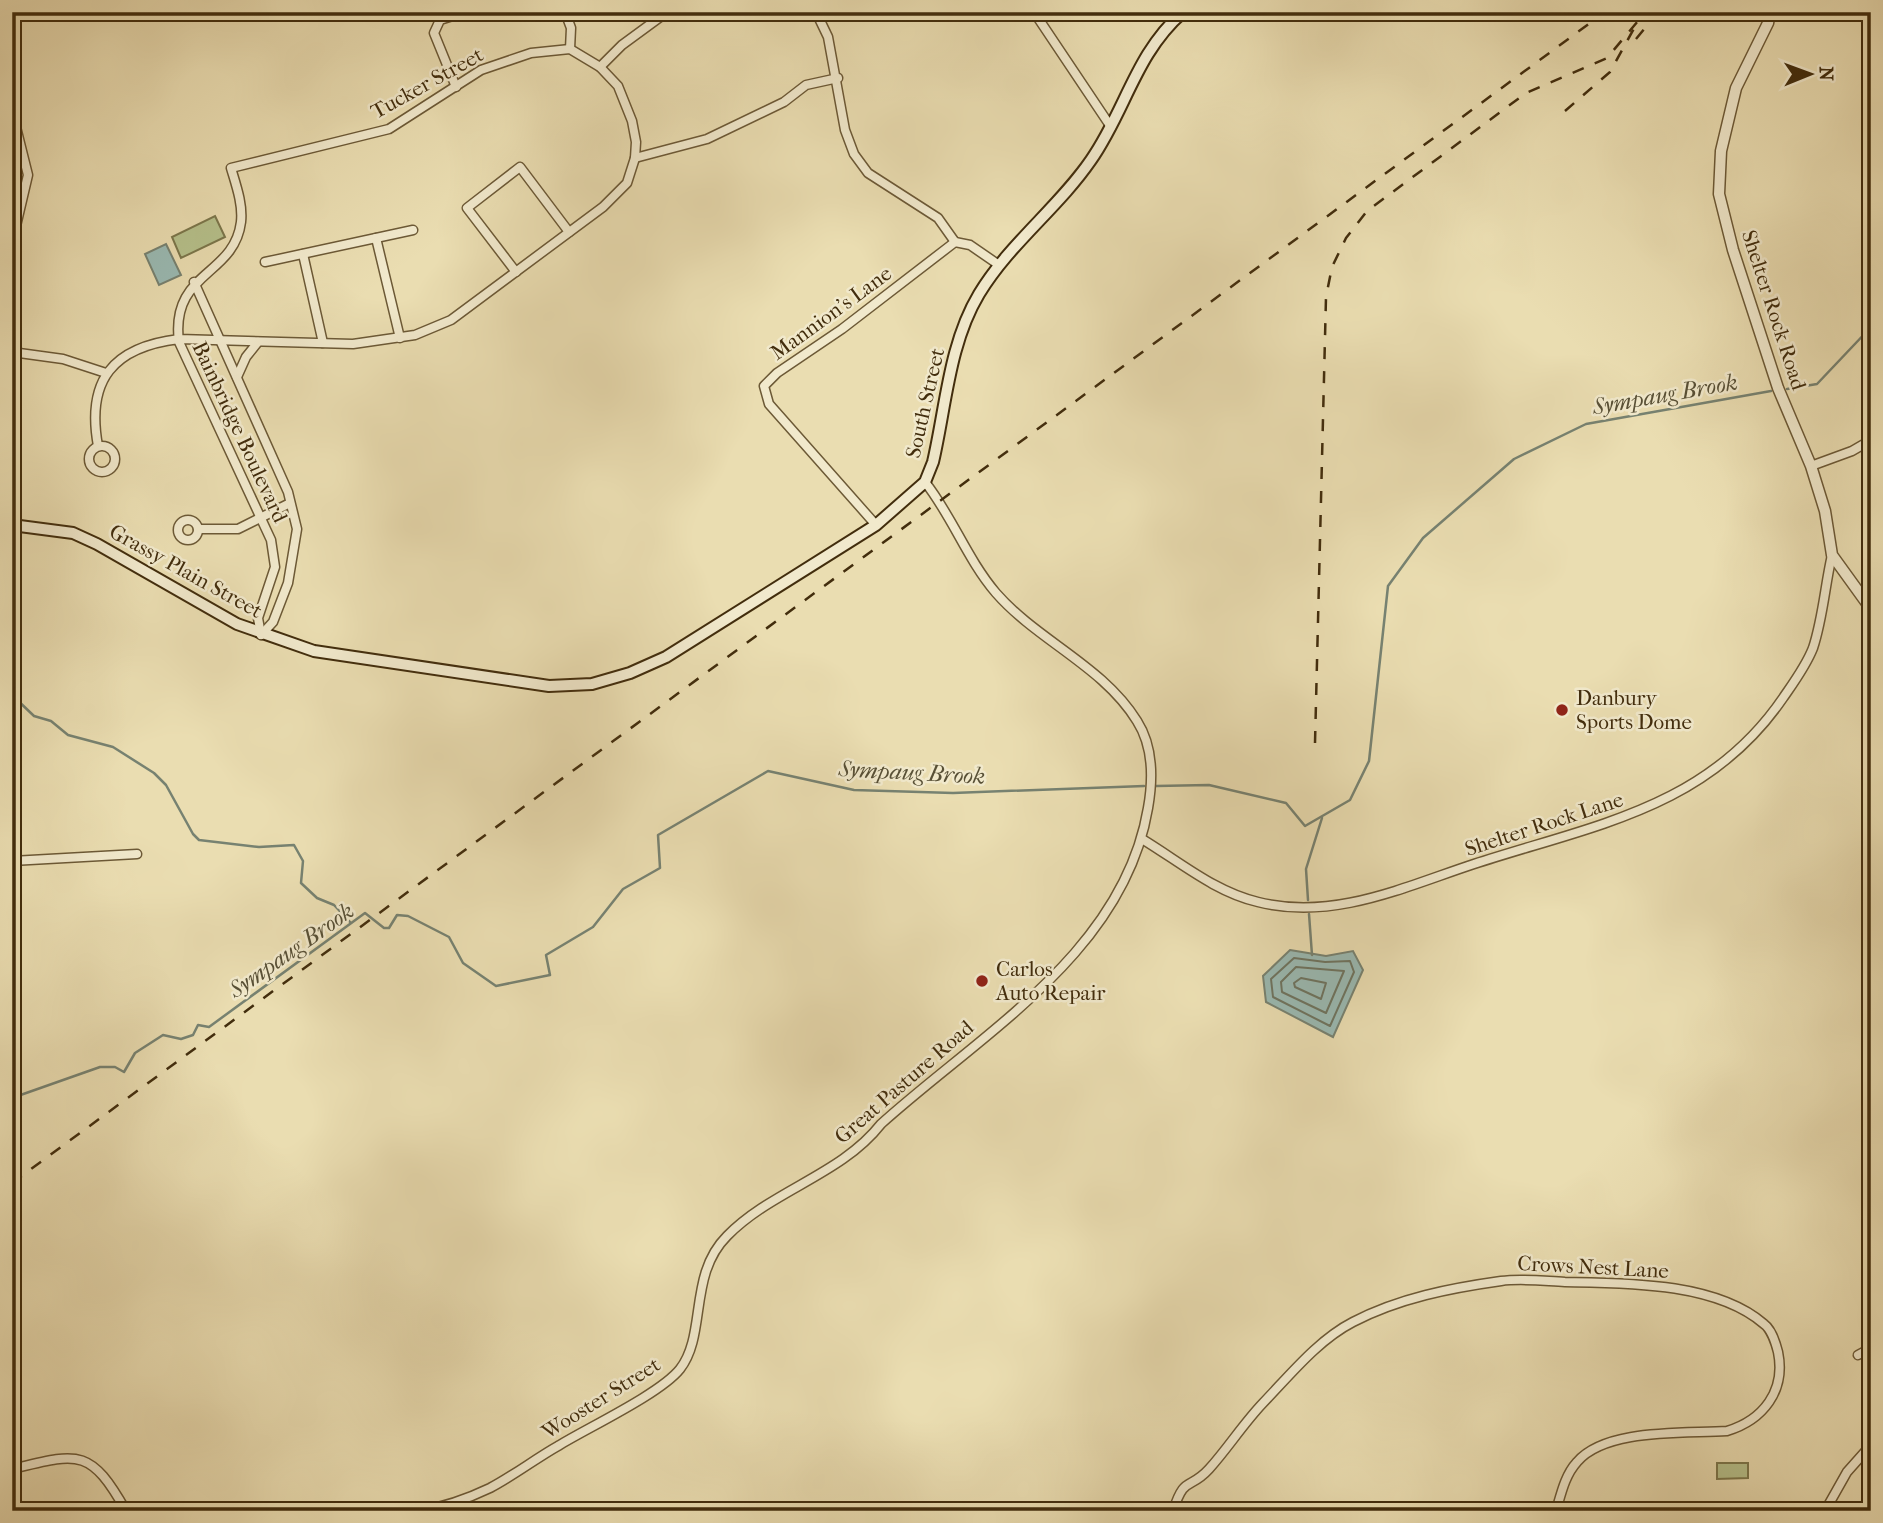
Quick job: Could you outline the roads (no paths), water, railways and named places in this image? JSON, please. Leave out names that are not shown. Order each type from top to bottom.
[{"type":"main road","name":"South Street","points":[[549,686],[592,684],[630,673],[666,657],[876,525],[925,482],[933,462],[962,329],[978,295],[999,265],[1071,187],[1111,127],[1143,59],[1183,12]]},
{"type":"main road","name":"Grassy Plain Street","points":[[12,525],[73,533],[261,635],[344,657],[549,686]]},
{"type":"street","points":[[456,87],[434,33],[440,20],[465,12]]},
{"type":"street","points":[[98,446],[93,419],[98,392],[106,373],[128,351],[154,342],[179,339],[353,344],[400,338],[452,320],[603,207],[627,183],[635,158],[632,121],[618,86],[600,67],[570,49],[571,28],[565,12]]},
{"type":"street","points":[[600,67],[622,45],[667,12]]},
{"type":"street","points":[[816,12],[828,37],[838,78],[845,130],[854,154],[869,173],[938,218],[955,242],[970,246],[999,265]]},
{"type":"street","points":[[1034,12],[1111,127]]},
{"type":"street","name":"Shelter Rock Road","points":[[1770,12],[1766,28],[1736,88],[1721,151],[1719,194],[1733,250],[1778,388],[1811,466],[1825,511],[1832,555],[1871,609]]},
{"type":"street","name":"Tucker Street","points":[[194,282],[222,260],[234,243],[241,222],[239,195],[231,168],[389,129],[481,70],[531,53],[570,49]]},
{"type":"street","points":[[635,158],[707,139],[784,102],[806,85],[838,78]]},
{"type":"street","points":[[12,111],[28,175],[23,207],[12,243]]},
{"type":"street","points":[[516,272],[467,208],[520,167],[569,232]]},
{"type":"street","points":[[12,207],[23,207]]},
{"type":"street","points":[[265,262],[414,230]]},
{"type":"street","points":[[376,239],[400,338]]},
{"type":"street","name":"Mannion's Lane","points":[[876,525],[769,404],[764,386],[777,373],[842,329],[955,242]]},
{"type":"street","points":[[303,254],[323,344]]},
{"type":"street","name":"Bainbridge Boulevard","points":[[194,282],[180,307],[179,339],[271,540],[275,567],[258,618],[261,635]]},
{"type":"street","name":"Bainbridge Boulevard","points":[[194,282],[290,503],[297,529],[293,565],[272,622],[261,635]]},
{"type":"street","points":[[237,377],[246,357],[258,342]]},
{"type":"street","points":[[12,352],[63,359],[106,373]]},
{"type":"street","points":[[1811,466],[1852,451],[1871,440]]},
{"type":"street","name":"Great Pasture Road","points":[[824,1171],[864,1145],[881,1124],[1041,987],[1084,946],[1127,880],[1142,839],[1152,786],[1149,754],[1139,722],[1116,693],[997,594],[976,565],[940,500],[925,482]]},
{"type":"street","points":[[198,529],[238,529],[290,503]]},
{"type":"street","name":"Shelter Rock Lane","points":[[1142,839],[1232,894],[1259,903],[1299,907],[1335,906],[1390,893],[1660,804],[1704,778],[1748,741],[1787,693],[1812,650],[1832,555]]},
{"type":"street","points":[[12,861],[137,854]]},
{"type":"street","name":"Wooster Street","points":[[419,1511],[447,1508],[490,1488],[614,1414],[679,1370],[690,1348],[700,1287],[711,1257],[725,1237],[741,1223],[824,1171]]},
{"type":"street","name":"Crows Nest Lane","points":[[1173,1511],[1181,1488],[1208,1471],[1236,1432],[1312,1352],[1352,1322],[1420,1295],[1504,1280],[1648,1284],[1707,1295],[1766,1325],[1777,1348],[1781,1369],[1773,1398],[1760,1415],[1744,1426],[1727,1431],[1608,1442],[1578,1460],[1567,1477],[1556,1511]]},
{"type":"street","points":[[1858,1355],[1871,1348]]},
{"type":"street","points":[[1825,1511],[1847,1472],[1871,1446]]},
{"type":"street","points":[[12,1469],[53,1459],[86,1459],[98,1468],[126,1511]]},
{"type":"water","points":[[166,244],[181,275],[159,285],[145,254]]},
{"type":"water","points":[[1290,950],[1326,956],[1353,951],[1363,970],[1333,1037],[1266,1002],[1263,976]]},
{"type":"waterway","name":"Sympaug Brook","points":[[1787,389],[1817,384],[1871,327]]},
{"type":"waterway","name":"Sympaug Brook","points":[[1156,786],[1209,785],[1286,803],[1305,826],[1350,800],[1369,761],[1388,586],[1423,538],[1514,459],[1586,424],[1771,391]]},
{"type":"waterway","points":[[12,695],[34,716],[51,721],[68,735],[113,747],[154,773],[166,785],[199,840],[259,847],[294,845],[303,861],[301,883],[317,898],[334,905],[350,922]]},
{"type":"waterway","name":"Sympaug Brook","points":[[12,1098],[100,1067],[115,1067],[124,1072],[135,1053],[163,1035],[181,1039],[193,1035],[198,1025],[209,1027],[365,913],[384,928],[389,928],[397,915],[408,916],[449,937],[463,963],[496,986],[550,975],[546,955],[593,927],[623,889],[660,868],[658,835],[768,771],[854,790],[953,793],[1144,786]]},
{"type":"waterway","points":[[1308,900],[1306,869],[1322,818]]},
{"type":"waterway","points":[[1309,914],[1312,955]]},
{"type":"railway","points":[[12,1183],[1605,12]]},
{"type":"railway","points":[[1565,111],[1610,72],[1643,12]]},
{"type":"railway","points":[[1636,39],[1654,17]]},
{"type":"railway","points":[[1315,743],[1326,297],[1332,267],[1346,238],[1367,211],[1526,93],[1607,58],[1638,21]]},
{"type":"place","name":"Danbury Sports Dome","points":[[1562,710]]},
{"type":"place","name":"Carlos Auto Repair","points":[[982,981]]}]
